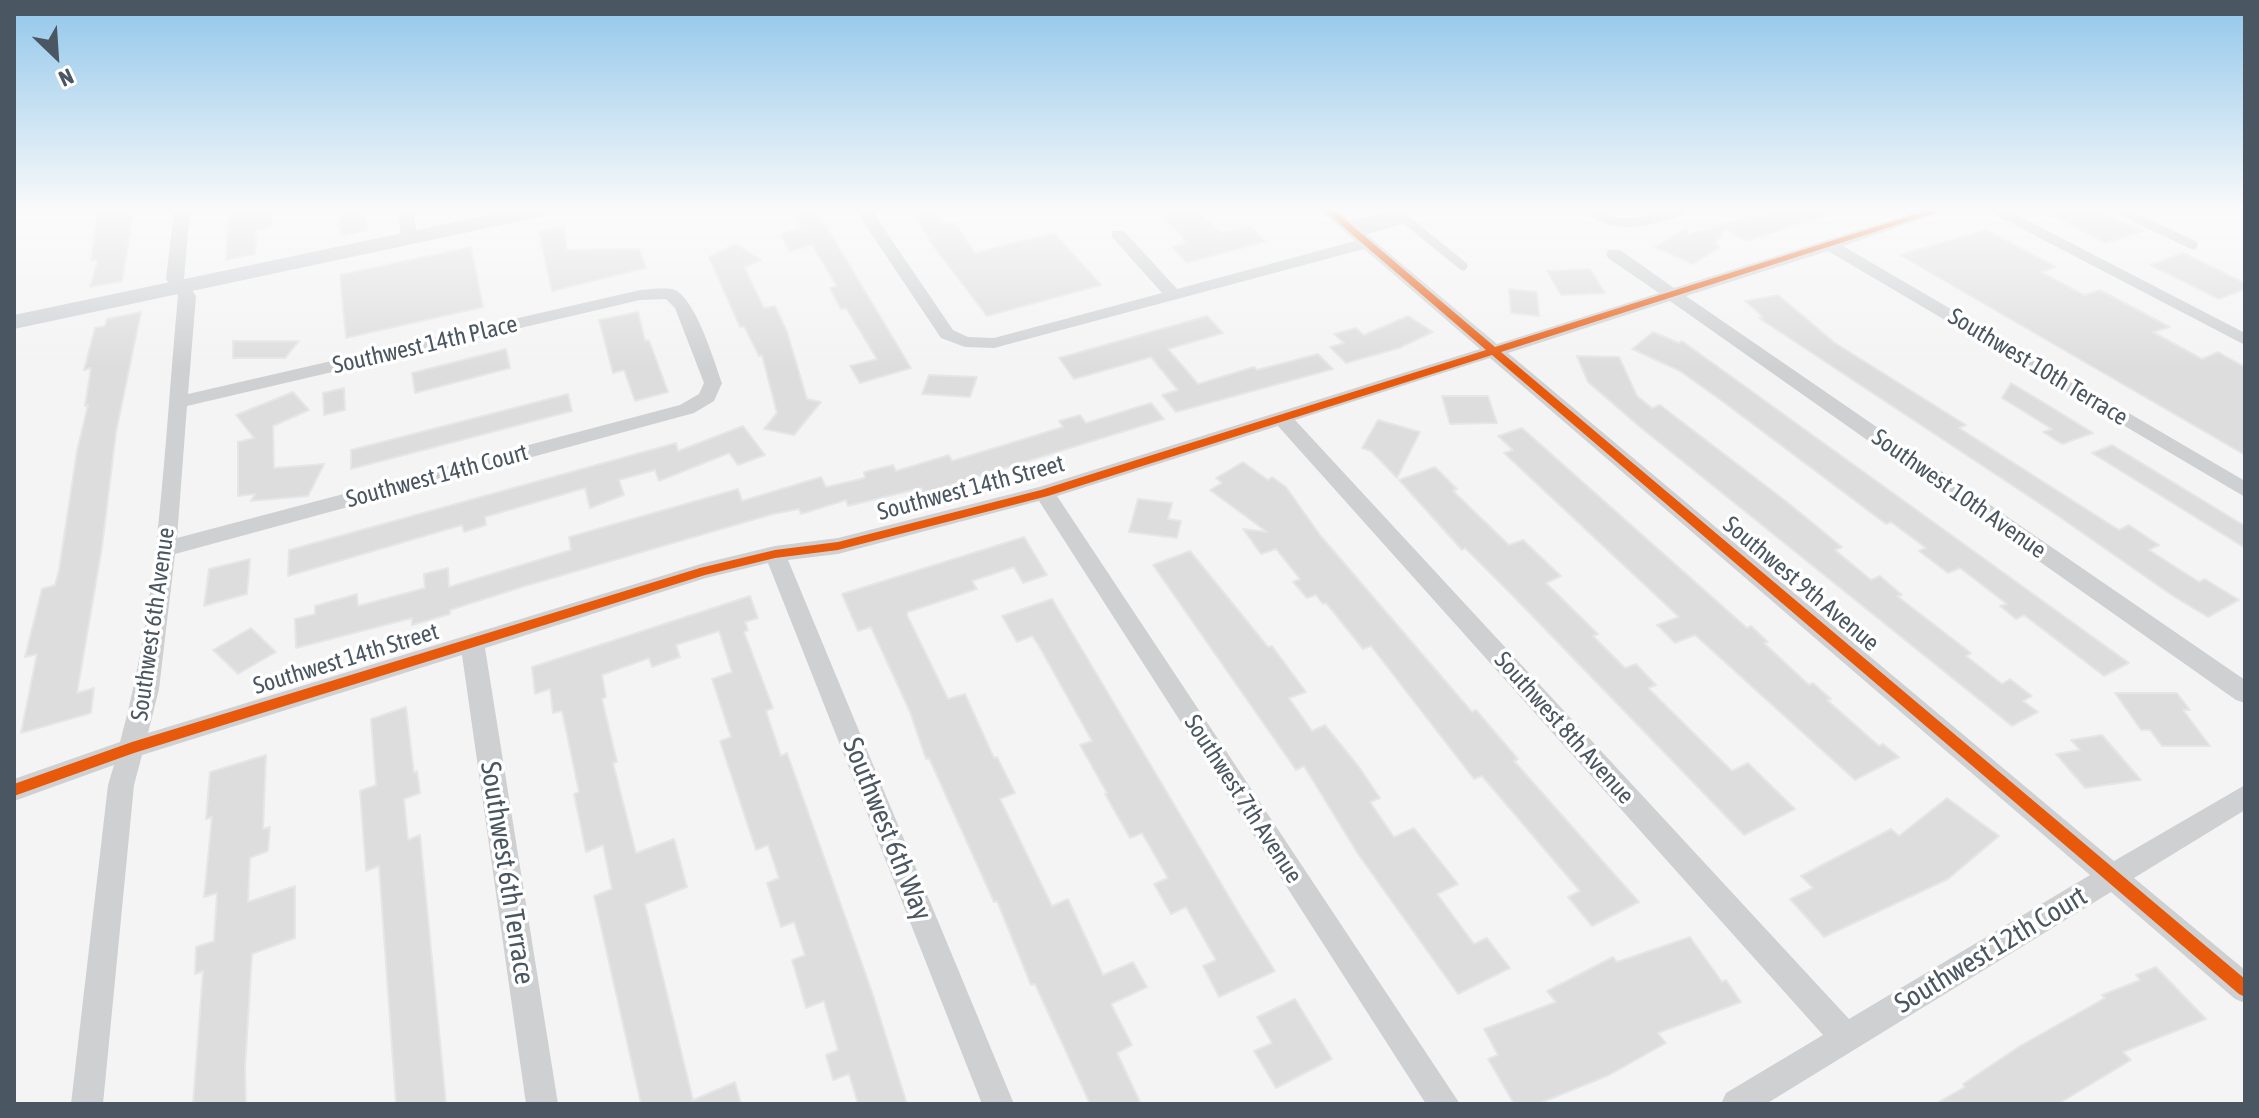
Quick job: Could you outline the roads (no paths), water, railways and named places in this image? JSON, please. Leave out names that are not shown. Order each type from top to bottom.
[{"type":"street","name":"Southwest 6th Avenue","points":[[87,1104],[121,785],[147,689],[165,549],[187,296],[179,288],[175,276],[176,263]]},
{"type":"street","points":[[14,322],[296,263]]},
{"type":"street","points":[[899,263],[947,334],[965,342],[994,343],[1173,295],[1257,263]]},
{"type":"street","points":[[1144,263],[1173,295]]},
{"type":"street","name":"Southwest 9th Avenue","points":[[1390,263],[2245,989]]},
{"type":"street","name":"Southwest 10th Avenue","points":[[1627,263],[2245,693]]},
{"type":"street","name":"Southwest 14th Street","points":[[14,790],[132,748],[704,571],[775,554],[838,546],[1044,493],[1773,263]]},
{"type":"street","name":"Southwest 10th Terrace","points":[[1861,263],[2245,490]]},
{"type":"street","points":[[2097,263],[2245,340]]},
{"type":"street","name":"Southwest 14th Place","points":[[180,402],[640,295],[670,294]]},
{"type":"street","name":"Southwest 14th Court","points":[[165,549],[687,409],[707,397],[713,383],[683,306],[670,294]]},
{"type":"street","name":"Southwest 8th Avenue","points":[[1282,418],[1845,1037]]},
{"type":"street","name":"Southwest 7th Avenue","points":[[1044,493],[1444,1104]]},
{"type":"street","name":"Southwest 6th Way","points":[[775,554],[998,1104]]},
{"type":"street","name":"Southwest 6th Terrace","points":[[472,643],[542,1104]]},
{"type":"street","name":"Southwest 12th Court","points":[[1737,1104],[2245,796]]},
{"type":"lane","points":[[1459,263],[1463,266]]}]
